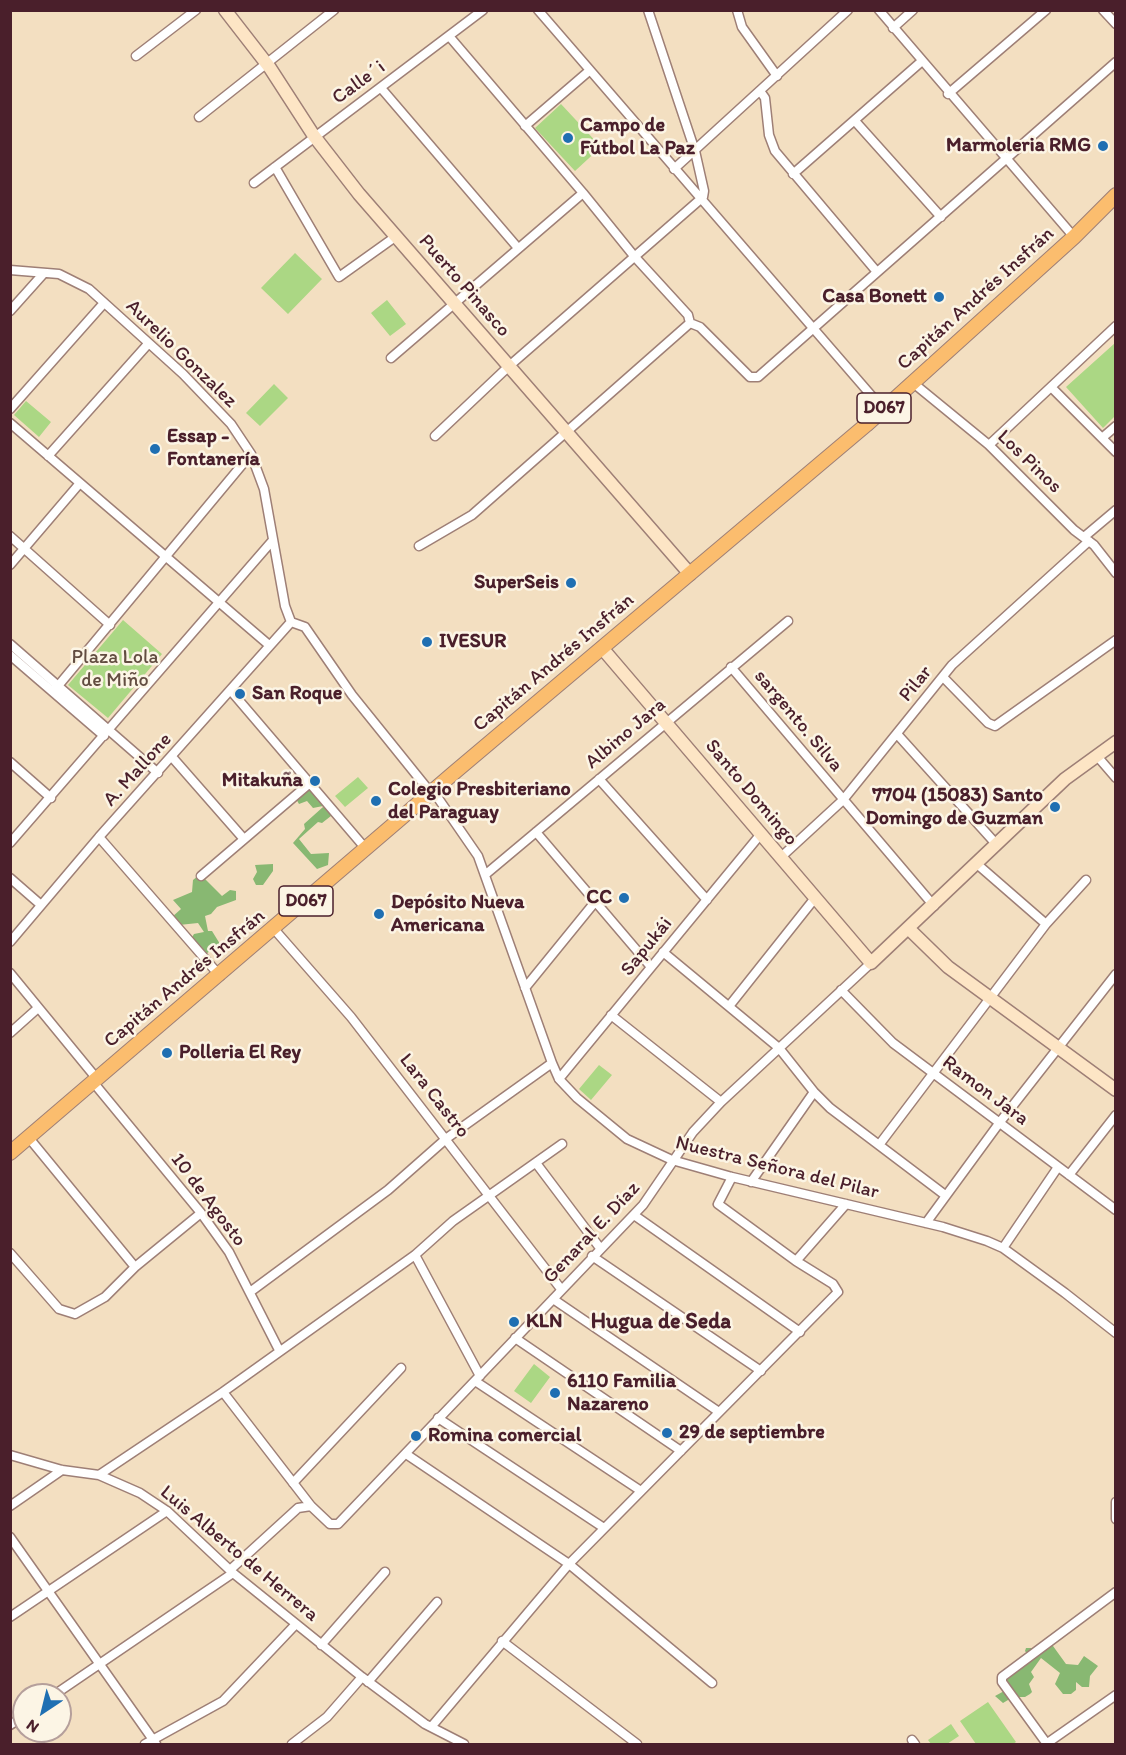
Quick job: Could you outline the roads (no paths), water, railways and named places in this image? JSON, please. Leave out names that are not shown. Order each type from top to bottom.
[{"type":"main road","name":"Capitán Andrés Insfrán","points":[[10,1153],[883,409],[1074,237],[1116,195]]},
{"type":"street","points":[[136,56],[196,10]]},
{"type":"street","name":"Puerto Pinasco","points":[[225,10],[266,63],[314,136],[395,237],[690,574]]},
{"type":"street","points":[[199,117],[334,10]]},
{"type":"street","name":"Calle´i","points":[[254,183],[483,10]]},
{"type":"street","points":[[538,10],[883,409]]},
{"type":"street","points":[[435,436],[508,367],[700,200],[704,191],[695,151],[648,10]]},
{"type":"street","points":[[737,10],[747,35],[777,76]]},
{"type":"street","points":[[674,169],[848,10]]},
{"type":"street","points":[[879,10],[948,94],[1074,237]]},
{"type":"street","points":[[894,28],[914,10]]},
{"type":"street","points":[[948,94],[1046,10]]},
{"type":"street","points":[[1103,10],[1116,24]]},
{"type":"street","points":[[449,36],[634,256],[688,315],[690,323]]},
{"type":"street","points":[[793,174],[922,62]]},
{"type":"street","points":[[690,323],[700,327],[753,379],[1116,62]]},
{"type":"street","points":[[525,126],[589,71]]},
{"type":"street","points":[[381,88],[518,248]]},
{"type":"street","points":[[760,91],[765,98],[771,144],[793,174],[877,272]]},
{"type":"street","points":[[855,121],[941,217]]},
{"type":"street","points":[[274,167],[339,277],[395,237]]},
{"type":"street","points":[[391,358],[583,193]]},
{"type":"street","name":"Aurelio Gonzalez","points":[[10,270],[59,274],[89,289],[183,374],[231,424],[251,454],[264,489],[285,606],[291,622]]},
{"type":"street","points":[[10,311],[44,273]]},
{"type":"street","points":[[10,409],[104,303]]},
{"type":"street","points":[[419,546],[472,515],[564,431],[690,323]]},
{"type":"street","points":[[989,445],[1116,326]]},
{"type":"street","points":[[48,456],[148,344]]},
{"type":"street","name":"Los Pinos","points":[[912,382],[989,445],[1087,539],[1116,573]]},
{"type":"street","points":[[1052,388],[1116,452]]},
{"type":"street","points":[[10,423],[269,645]]},
{"type":"street","points":[[1102,438],[1116,426]]},
{"type":"street","points":[[56,689],[251,454]]},
{"type":"street","points":[[10,564],[80,483]]},
{"type":"street","name":"Pilar","points":[[780,858],[843,800],[943,677],[1116,510]]},
{"type":"street","points":[[10,536],[110,625]]},
{"type":"street","points":[[10,843],[273,540]]},
{"type":"street","name":"Albino Jara","points":[[486,874],[788,621]]},
{"type":"street","points":[[291,622],[305,627],[352,695],[431,793]]},
{"type":"street","name":"A. Mallone","points":[[10,942],[99,837],[291,622]]},
{"type":"street","points":[[943,677],[988,723],[995,726],[1116,640]]},
{"type":"street","points":[[10,644],[106,733],[158,773]]},
{"type":"street","name":"Santo Domingo","points":[[602,648],[871,963]]},
{"type":"street","points":[[10,655],[56,689]]},
{"type":"street","name":"sargento. Silva","points":[[731,667],[934,906]]},
{"type":"street","points":[[231,691],[366,849]]},
{"type":"street","points":[[897,734],[997,845]]},
{"type":"street","points":[[871,963],[934,906],[1065,779],[1116,742]]},
{"type":"street","points":[[1096,756],[1116,778]]},
{"type":"street","points":[[172,757],[243,838]]},
{"type":"street","points":[[10,762],[51,798]]},
{"type":"street","points":[[599,779],[707,900]]},
{"type":"street","points":[[201,876],[310,783]]},
{"type":"street","name":"Nuestra Señora del Pilar","points":[[431,793],[438,798],[478,856],[559,1079],[609,1126],[643,1147],[672,1160],[751,1182],[970,1234],[1003,1248],[1116,1333]]},
{"type":"street","points":[[536,832],[651,967]]},
{"type":"street","name":"Sapukái","points":[[559,1079],[760,835]]},
{"type":"street","points":[[99,837],[220,976]]},
{"type":"street","points":[[976,864],[1046,924]]},
{"type":"street","points":[[10,878],[41,906]]},
{"type":"street","points":[[879,1145],[1046,924],[1086,880]]},
{"type":"street","points":[[730,1005],[815,898]]},
{"type":"street","points":[[525,988],[595,902]]},
{"type":"street","name":"Lara Castro","points":[[274,929],[351,1017],[447,1138],[561,1289]]},
{"type":"street","points":[[909,929],[948,968],[1116,1090]]},
{"type":"street","points":[[663,952],[730,1005],[779,1048],[814,1092],[945,1195]]},
{"type":"street","name":"Genaral E. Díaz","points":[[311,1506],[333,1526],[634,1215],[656,1188],[672,1160],[693,1132],[721,1102],[871,963]]},
{"type":"street","name":"10 de Agosto","points":[[10,973],[201,1213],[229,1252],[279,1350]]},
{"type":"street","points":[[926,1223],[1000,1122],[1116,974]]},
{"type":"street","name":"Ramon Jara","points":[[842,990],[893,1043],[1116,1210]]},
{"type":"street","points":[[10,1033],[39,1008]]},
{"type":"street","points":[[611,1015],[721,1102]]},
{"type":"street","points":[[250,1292],[388,1190],[447,1138],[552,1063]]},
{"type":"street","points":[[751,1182],[814,1092]]},
{"type":"street","points":[[1070,1175],[1116,1115]]},
{"type":"street","points":[[28,1138],[135,1267]]},
{"type":"street","points":[[99,1475],[223,1392],[415,1255],[453,1221],[562,1144]]},
{"type":"street","points":[[536,1163],[600,1248]]},
{"type":"street","points":[[1003,1248],[1058,1167]]},
{"type":"street","points":[[432,1726],[501,1641],[569,1564],[837,1295],[839,1289],[717,1204],[732,1177]]},
{"type":"street","points":[[796,1261],[846,1204]]},
{"type":"street","points":[[10,1252],[58,1309],[67,1314],[82,1311],[98,1302],[135,1267],[201,1213]]},
{"type":"street","points":[[634,1215],[800,1332]]},
{"type":"street","points":[[415,1255],[477,1378],[641,1491]]},
{"type":"street","points":[[592,1256],[761,1371]]},
{"type":"street","points":[[553,1299],[719,1412]]},
{"type":"street","points":[[515,1338],[681,1451]]},
{"type":"street","points":[[293,1483],[401,1368]]},
{"type":"street","points":[[71,1683],[231,1571],[298,1508],[311,1506],[223,1392]]},
{"type":"street","points":[[438,1418],[604,1528]]},
{"type":"street","points":[[405,1454],[569,1564],[711,1683]]},
{"type":"street","name":"Luis Alberto de Herrera","points":[[10,1455],[62,1470],[99,1475],[140,1493],[167,1510],[231,1571],[321,1645],[425,1724],[464,1744]]},
{"type":"street","points":[[10,1506],[62,1470]]},
{"type":"street","points":[[1116,1502],[1116,1519]]},
{"type":"street","points":[[10,1617],[167,1510]]},
{"type":"street","points":[[10,1537],[151,1743],[223,1701],[296,1624]]},
{"type":"street","points":[[321,1645],[385,1572]]},
{"type":"street","points":[[1116,1592],[1002,1677],[1002,1682],[1047,1744],[1116,1695]]},
{"type":"street","points":[[292,1744],[327,1717],[437,1602]]},
{"type":"street","points":[[501,1641],[637,1744]]},
{"type":"place","name":"Campo de Fútbol La Paz","points":[[568,138]]},
{"type":"place","name":"Marmoleria RMG","points":[[1103,146]]},
{"type":"place","name":"Casa Bonett","points":[[939,297]]},
{"type":"place","name":"Essap - Fontanería","points":[[155,449]]},
{"type":"place","name":"SuperSeis","points":[[571,583]]},
{"type":"place","name":"IVESUR","points":[[427,642]]},
{"type":"place","name":"San Roque","points":[[240,694]]},
{"type":"place","name":"Mitakuña","points":[[315,781]]},
{"type":"place","name":"Colegio Presbiteriano del Paraguay","points":[[376,801]]},
{"type":"place","name":"7704 (15083) Santo Domingo de Guzman","points":[[1055,807]]},
{"type":"place","name":"CC","points":[[624,898]]},
{"type":"place","name":"Depósito Nueva Americana","points":[[379,914]]},
{"type":"place","name":"Polleria El Rey","points":[[167,1053]]},
{"type":"place","name":"KLN","points":[[514,1322]]},
{"type":"place","name":"6110 Familia Nazareno","points":[[555,1393]]},
{"type":"place","name":"29 de septiembre","points":[[667,1433]]},
{"type":"place","name":"Romina comercial","points":[[416,1436]]},
{"type":"district","name":"Hugua de Seda","points":[[661,1322]]},
{"type":"park label","name":"Plaza Lola de Miño","points":[[115,670]]}]
